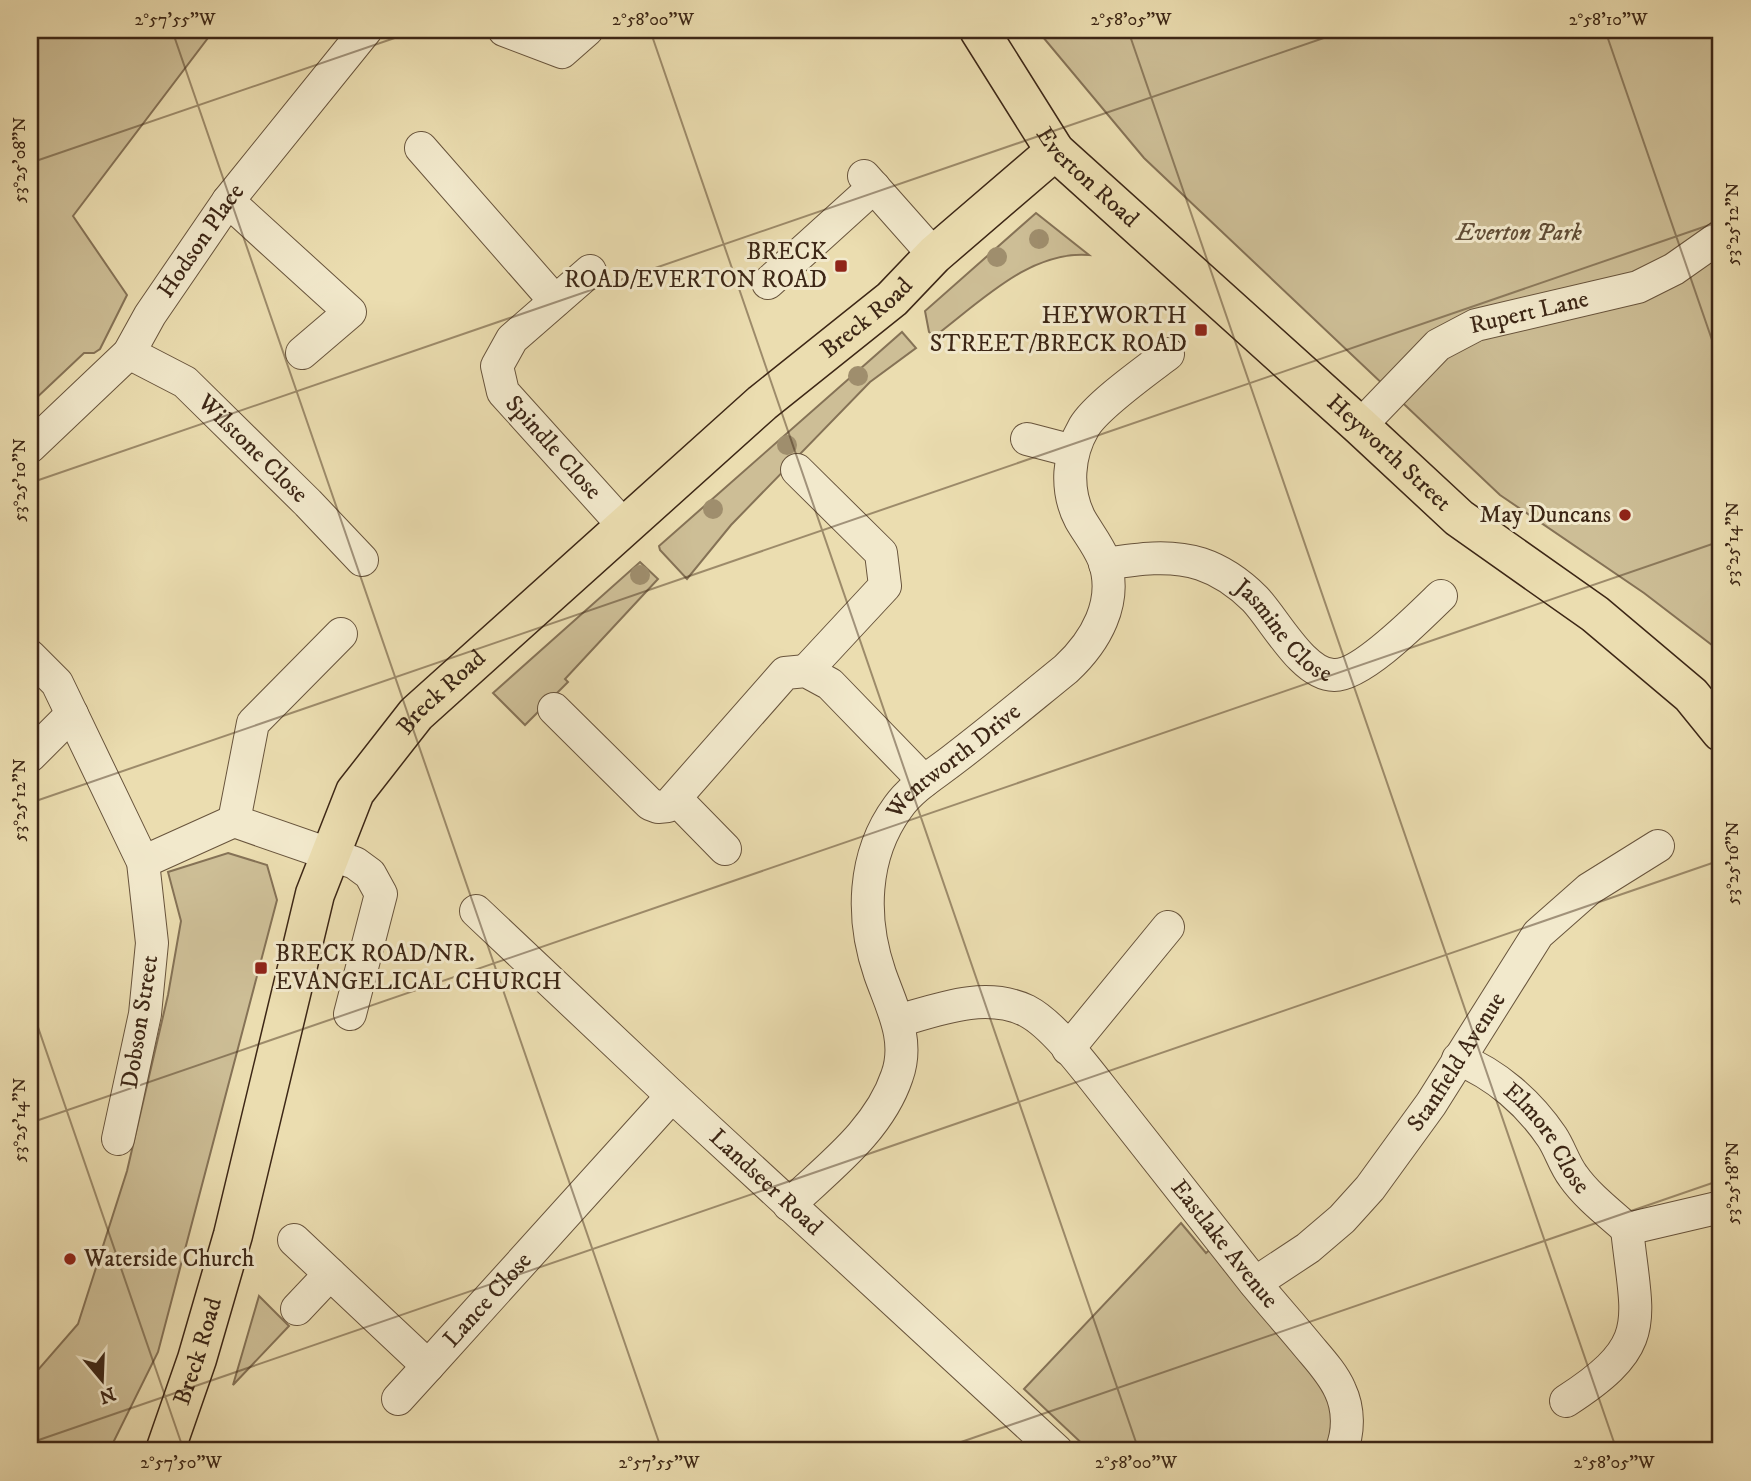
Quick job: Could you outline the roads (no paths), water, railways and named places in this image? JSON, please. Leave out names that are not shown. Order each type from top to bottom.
[{"type":"main road","name":"Everton Road","points":[[979,30],[1055,150],[1223,302]]},
{"type":"main road","name":"Breck Road","points":[[165,1451],[197,1359],[233,1235],[315,894],[355,792],[416,715],[624,526],[762,404],[891,299],[934,255],[1055,150]]},
{"type":"main road","name":"Heyworth Street","points":[[1223,302],[1459,518],[1595,614],[1691,695],[1721,732]]},
{"type":"street","name":"Hodson Place","points":[[30,447],[129,353],[150,315],[228,201],[366,30]]},
{"type":"street","points":[[504,30],[562,52],[587,30]]},
{"type":"street","points":[[421,148],[555,301]]},
{"type":"street","points":[[768,283],[869,181],[934,255]]},
{"type":"street","points":[[228,201],[350,312],[302,353]]},
{"type":"street","name":"Rupert Lane","points":[[1360,426],[1438,345],[1466,330],[1520,313],[1638,287],[1674,269],[1721,236]]},
{"type":"street","name":"Spindle Close","points":[[590,271],[512,339],[497,366],[503,392],[624,526]]},
{"type":"street","name":"Wilstone Close","points":[[129,353],[185,382],[362,560]]},
{"type":"street","name":"Wentworth Drive","points":[[789,1205],[857,1141],[889,1096],[898,1074],[902,1047],[898,1021],[879,972],[866,899],[869,875],[886,828],[898,806],[1084,653],[1097,632],[1105,610],[1108,588],[1105,564],[1079,517],[1072,495],[1070,473],[1073,451],[1085,425],[1168,354]]},
{"type":"street","points":[[1027,439],[1073,451]]},
{"type":"street","points":[[797,470],[881,553],[885,571],[884,586],[807,671]]},
{"type":"street","name":"Jasmine Close","points":[[1105,564],[1140,558],[1175,558],[1202,564],[1224,574],[1256,600],[1308,665],[1323,673],[1337,676],[1355,668],[1378,652],[1441,596]]},
{"type":"street","points":[[234,821],[253,723],[341,634]]},
{"type":"street","name":"Dobson Street","points":[[30,656],[57,683],[143,862],[151,955],[145,1014],[118,1139]]},
{"type":"street","points":[[554,709],[650,804],[668,806],[785,673],[807,671],[830,684],[924,782]]},
{"type":"street","points":[[30,755],[72,714]]},
{"type":"street","points":[[676,799],[725,849]]},
{"type":"street","points":[[143,862],[234,821],[331,853],[355,863],[370,874],[381,894],[350,1014]]},
{"type":"street","name":"Stanfield Avenue","points":[[1255,1283],[1308,1248],[1342,1219],[1370,1188],[1431,1104],[1538,934],[1589,889],[1658,846]]},
{"type":"street","name":"Landseer Road","points":[[476,911],[789,1205],[1057,1451]]},
{"type":"street","points":[[1068,1049],[1168,927]]},
{"type":"street","name":"Eastlake Avenue","points":[[898,1021],[945,1007],[975,1002],[1003,1003],[1026,1010],[1042,1020],[1329,1371],[1341,1391],[1347,1417],[1346,1439],[1341,1451]]},
{"type":"street","name":"Elmore Close","points":[[1458,1059],[1479,1067],[1527,1106],[1552,1138],[1571,1174],[1627,1228]]},
{"type":"street","name":"Lance Close","points":[[294,1240],[428,1366],[672,1096]]},
{"type":"street","points":[[1566,1401],[1612,1368],[1624,1354],[1633,1336],[1637,1318],[1627,1228],[1721,1207]]},
{"type":"street","points":[[297,1309],[330,1274]]},
{"type":"street","points":[[398,1399],[428,1366]]},
{"type":"place","name":"BRECK ROAD/EVERTON ROAD","points":[[841,266]]},
{"type":"place","name":"HEYWORTH STREET/BRECK ROAD","points":[[1201,330]]},
{"type":"place","name":"May Duncans","points":[[1625,515]]},
{"type":"place","name":"BRECK ROAD/NR. EVANGELICAL CHURCH","points":[[261,968]]},
{"type":"place","name":"Waterside Church","points":[[70,1259]]},
{"type":"park label","name":"Everton Park","points":[[1519,233]]}]
